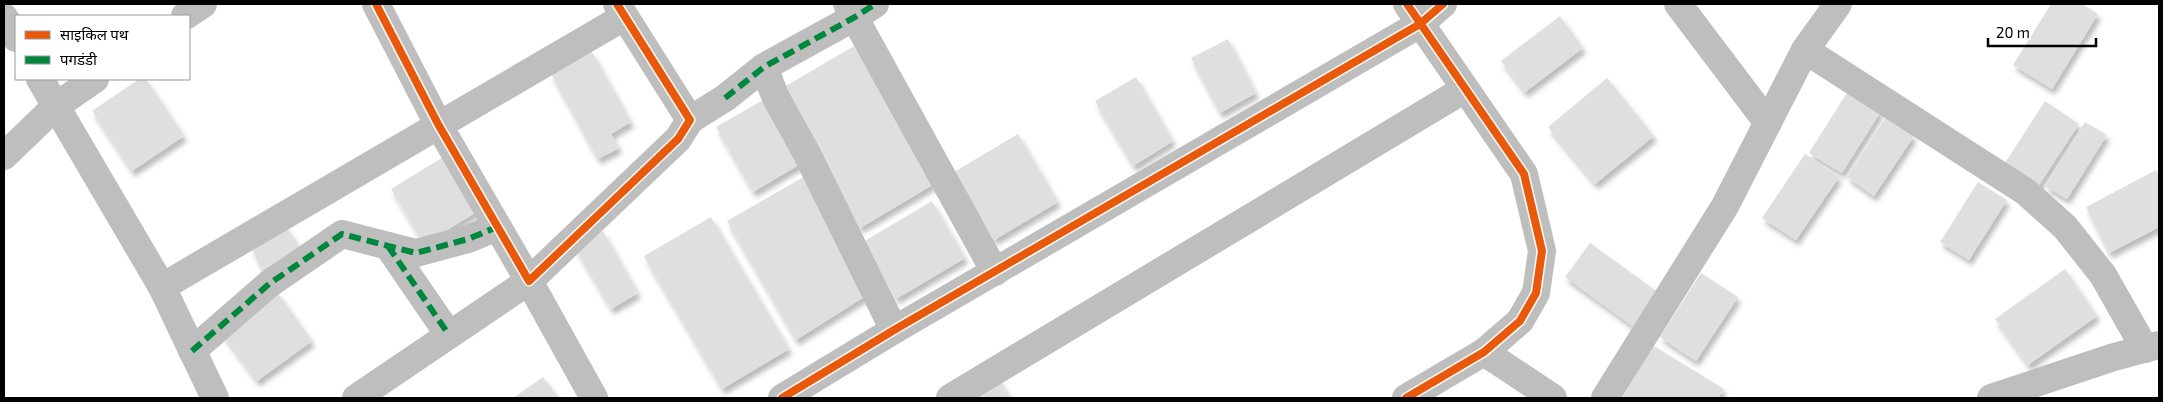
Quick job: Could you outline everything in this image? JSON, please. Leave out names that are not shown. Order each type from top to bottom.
[{"type":"street","points":[[172,4],[178,15]]},
{"type":"street","points":[[186,15],[202,4]]},
{"type":"street","points":[[376,4],[438,124],[594,398]]},
{"type":"street","points":[[782,398],[820,388],[894,330],[995,272],[1413,14],[1443,4]]},
{"type":"street","points":[[1678,4],[1768,123]]},
{"type":"street","points":[[1605,398],[1726,206],[1804,50],[1832,9],[1838,4]]},
{"type":"street","points":[[356,398],[529,281],[678,139],[690,120],[725,98],[764,67],[859,8],[995,272]]},
{"type":"street","points":[[162,287],[438,124],[621,10],[690,120]]},
{"type":"street","points":[[1406,398],[1484,352],[1520,322],[1536,293],[1542,252],[1524,174],[1413,14]]},
{"type":"street","points":[[4,17],[15,36]]},
{"type":"street","points":[[1804,50],[2026,192],[2065,227],[2103,275],[2152,347],[1991,398]]},
{"type":"street","points":[[764,67],[775,96],[807,154],[894,330]]},
{"type":"street","points":[[41,80],[162,287],[215,398]]},
{"type":"street","points":[[4,156],[56,106],[94,80]]},
{"type":"street","points":[[950,398],[1465,89]]},
{"type":"street","points":[[192,351],[268,284],[342,234],[416,253],[468,239],[497,227]]},
{"type":"street","points":[[388,246],[449,335]]},
{"type":"street","points":[[1484,352],[1553,398]]},
{"type":"building","points":[[2051,4],[2082,4],[2098,14],[2052,89],[2013,65]]},
{"type":"building","points":[[1560,16],[1583,48],[1525,92],[1501,61]]},
{"type":"building","points":[[1228,39],[1256,93],[1220,113],[1191,58]]},
{"type":"building","points":[[854,46],[934,184],[860,228],[779,90]]},
{"type":"building","points":[[592,52],[631,122],[611,134],[619,148],[598,159],[551,74]]},
{"type":"building","points":[[1136,77],[1173,141],[1133,166],[1095,101]]},
{"type":"building","points":[[1607,78],[1654,136],[1595,184],[1548,127]]},
{"type":"building","points":[[138,80],[147,80],[184,136],[132,171],[92,111]]},
{"type":"building","points":[[1848,91],[1881,111],[1842,173],[1809,153]]},
{"type":"building","points":[[770,96],[807,160],[753,192],[716,127]]},
{"type":"building","points":[[2045,101],[2079,124],[2037,188],[2003,166]]},
{"type":"building","points":[[1886,117],[1914,136],[1874,196],[1847,177]]},
{"type":"building","points":[[2085,122],[2107,135],[2067,199],[2045,186]]},
{"type":"building","points":[[1018,134],[1058,202],[994,240],[954,172]]},
{"type":"building","points":[[1805,154],[1839,177],[1796,240],[1762,218]]},
{"type":"building","points":[[445,156],[478,211],[424,244],[391,189]]},
{"type":"building","points":[[2156,170],[2159,176],[2159,227],[2109,253],[2086,207]]},
{"type":"building","points":[[807,175],[867,295],[796,340],[727,221]]},
{"type":"building","points":[[1978,182],[2007,200],[1969,260],[1940,242]]},
{"type":"building","points":[[932,201],[965,258],[896,299],[863,242]]},
{"type":"building","points":[[711,217],[789,349],[722,389],[644,256]]},
{"type":"building","points":[[284,224],[302,250],[262,270],[251,247]]},
{"type":"building","points":[[603,231],[638,293],[611,309],[575,248]]},
{"type":"building","points":[[1590,243],[1659,293],[1634,327],[1565,277]]},
{"type":"building","points":[[2065,269],[2097,316],[2028,365],[1995,319]]},
{"type":"building","points":[[1701,273],[1738,297],[1696,361],[1660,337]]},
{"type":"building","points":[[278,293],[312,341],[257,381],[222,334]]},
{"type":"building","points":[[1654,346],[1724,389],[1718,398],[1622,398]]},
{"type":"building","points":[[543,377],[559,398],[513,398]]},
{"type":"building","points":[[999,378],[1010,398],[962,398]]},
{"type":"marked path","points":[[725,98],[764,67],[875,4]]},
{"type":"marked path","points":[[192,351],[269,284],[342,234],[416,253],[468,239],[497,227]]},
{"type":"marked path","points":[[388,246],[449,335]]},
{"type":"cycle path","points":[[376,4],[438,124],[529,281],[678,139],[690,120],[617,4]]},
{"type":"cycle path","points":[[1406,398],[1484,352],[1520,321],[1536,293],[1542,251],[1524,174],[1407,4]]},
{"type":"cycle path","points":[[782,398],[894,330],[1420,24],[1443,4]]}]
